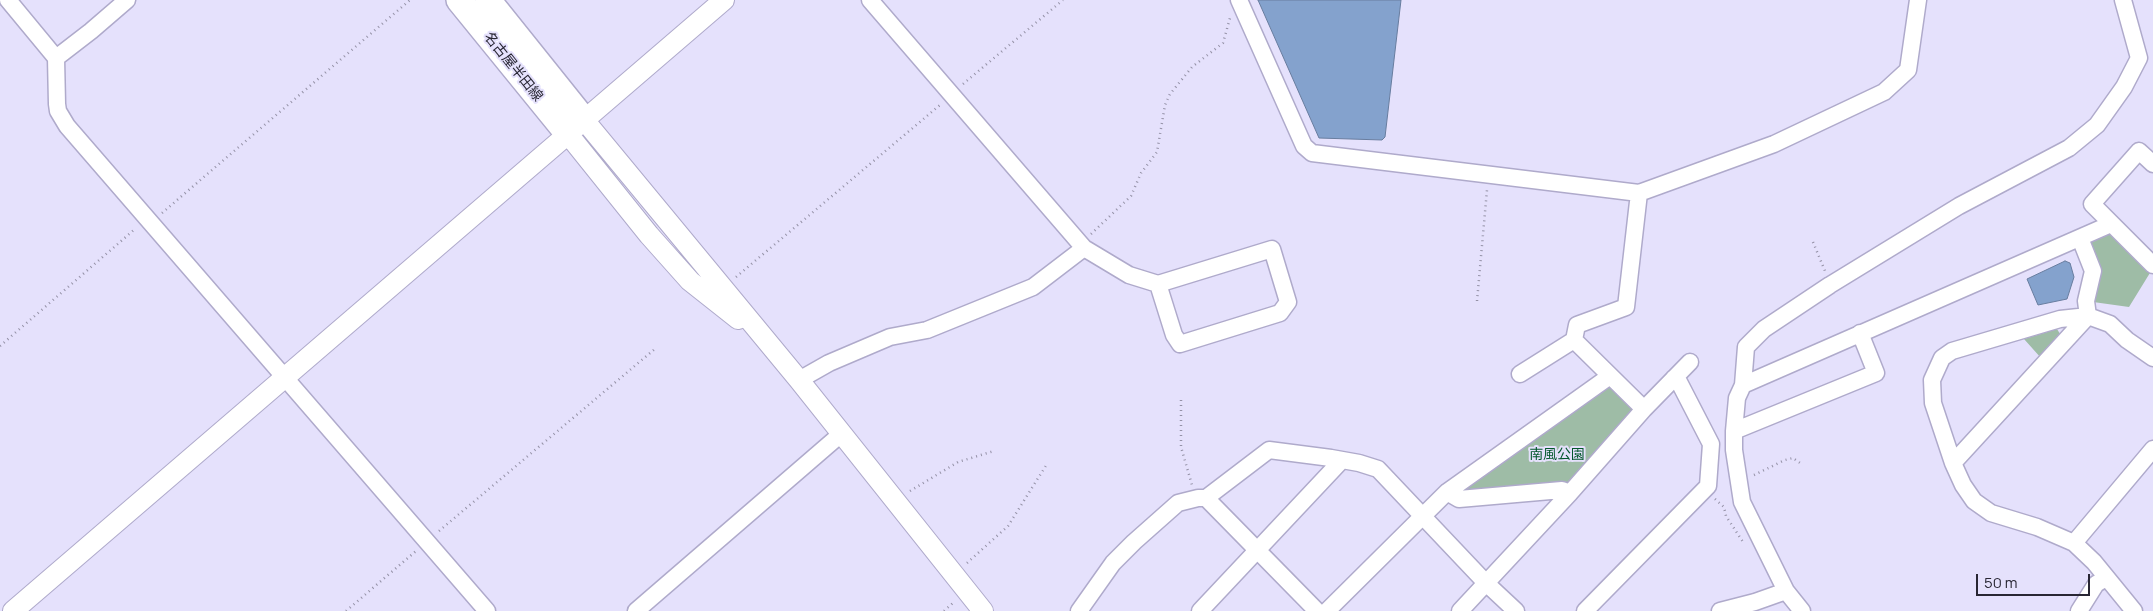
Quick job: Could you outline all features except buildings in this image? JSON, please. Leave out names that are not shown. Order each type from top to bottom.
[{"type":"main road","name":"名古屋半田線","points":[[459,0],[577,128]]},
{"type":"main road","name":"名古屋半田線","points":[[488,0],[577,128]]},
{"type":"street","points":[[8,0],[56,58],[57,104],[62,120],[487,611]]},
{"type":"street","points":[[56,58],[92,31],[127,0]]},
{"type":"street","points":[[13,611],[724,0]]},
{"type":"street","points":[[870,0],[1084,248],[1130,275],[1158,284],[1272,249],[1288,302],[1280,313],[1180,344],[1174,335],[1158,284]]},
{"type":"street","points":[[1235,6],[1304,146],[1312,153],[1639,194],[1774,144],[1884,92],[1908,70],[1918,0]]},
{"type":"street","points":[[1802,611],[1786,591],[1742,502],[1734,431],[1737,398],[1743,385],[1746,347],[1764,328],[1830,285],[1959,206],[2069,148],[2097,125],[2124,87],[2139,58],[2123,0]]},
{"type":"street","points":[[577,128],[723,288],[983,611]]},
{"type":"street","points":[[577,128],[650,235],[690,281],[738,319],[794,375]]},
{"type":"street","points":[[2153,164],[2139,151],[2092,204],[2153,266]]},
{"type":"street","points":[[1520,374],[1574,340],[1577,325],[1626,307],[1639,194]]},
{"type":"street","points":[[1743,385],[2111,224]]},
{"type":"street","points":[[2080,238],[2092,271],[2086,302],[2088,316]]},
{"type":"street","points":[[794,375],[829,363],[890,337],[927,330],[1033,287],[1084,248]]},
{"type":"street","points":[[1953,462],[2088,316]]},
{"type":"street","points":[[2134,611],[2094,562],[2074,543],[2037,527],[1991,513],[1974,501],[1963,484],[1953,462],[1933,404],[1932,392],[1936,369],[1942,358],[1952,351],[2060,319],[2088,316],[2110,324],[2153,358]]},
{"type":"street","points":[[1734,431],[1876,374],[1860,334]]},
{"type":"street","points":[[1574,340],[1644,409]]},
{"type":"street","points":[[1460,611],[1570,493],[1644,409],[1690,362]]},
{"type":"street","points":[[1327,611],[1447,492],[1610,376]]},
{"type":"street","points":[[1585,611],[1708,486],[1711,444],[1679,382],[1674,378]]},
{"type":"street","points":[[636,611],[841,434]]},
{"type":"street","points":[[2074,543],[2153,449]]},
{"type":"street","points":[[1079,611],[1113,563],[1178,503],[1202,498],[1269,450],[1342,460],[1378,469],[1486,583],[1516,611]]},
{"type":"street","points":[[1200,611],[1342,460]]},
{"type":"street","points":[[1447,492],[1459,499],[1562,490],[1570,493]]},
{"type":"street","points":[[1202,498],[1317,611]]},
{"type":"street","points":[[2079,611],[2096,584],[2106,578]]},
{"type":"street","points":[[1720,611],[1755,602],[1786,591]]},
{"type":"path","points":[[0,346],[410,0]]},
{"type":"path","points":[[723,288],[1063,0]]},
{"type":"path","points":[[1084,248],[1088,237],[1131,196],[1141,173],[1157,152],[1165,105],[1170,94],[1192,67],[1222,44],[1235,6]]},
{"type":"path","points":[[1477,301],[1488,175]]},
{"type":"path","points":[[1813,242],[1830,285]]},
{"type":"path","points":[[346,611],[656,348]]},
{"type":"path","points":[[1181,400],[1181,448],[1187,471],[1202,498]]},
{"type":"path","points":[[894,500],[950,466],[994,451]]},
{"type":"path","points":[[1739,482],[1785,460],[1793,458],[1800,463]]},
{"type":"path","points":[[954,575],[1008,526],[1047,464]]},
{"type":"path","points":[[1705,489],[1724,507],[1726,516],[1747,549]]},
{"type":"green space","points":[[2111,224],[2153,268],[2129,307],[2086,301],[2093,271],[2080,238]]},
{"type":"green space","points":[[2057,329],[2062,337],[2041,358],[2024,339]]},
{"type":"green space","name":"南風公園","points":[[1610,376],[1644,409],[1570,493],[1447,492]]},
{"type":"water","points":[[1258,0],[1401,0],[1385,137],[1382,140],[1319,138]]},
{"type":"water","points":[[2065,261],[2070,263],[2074,277],[2067,299],[2038,305],[2027,279]]}]
